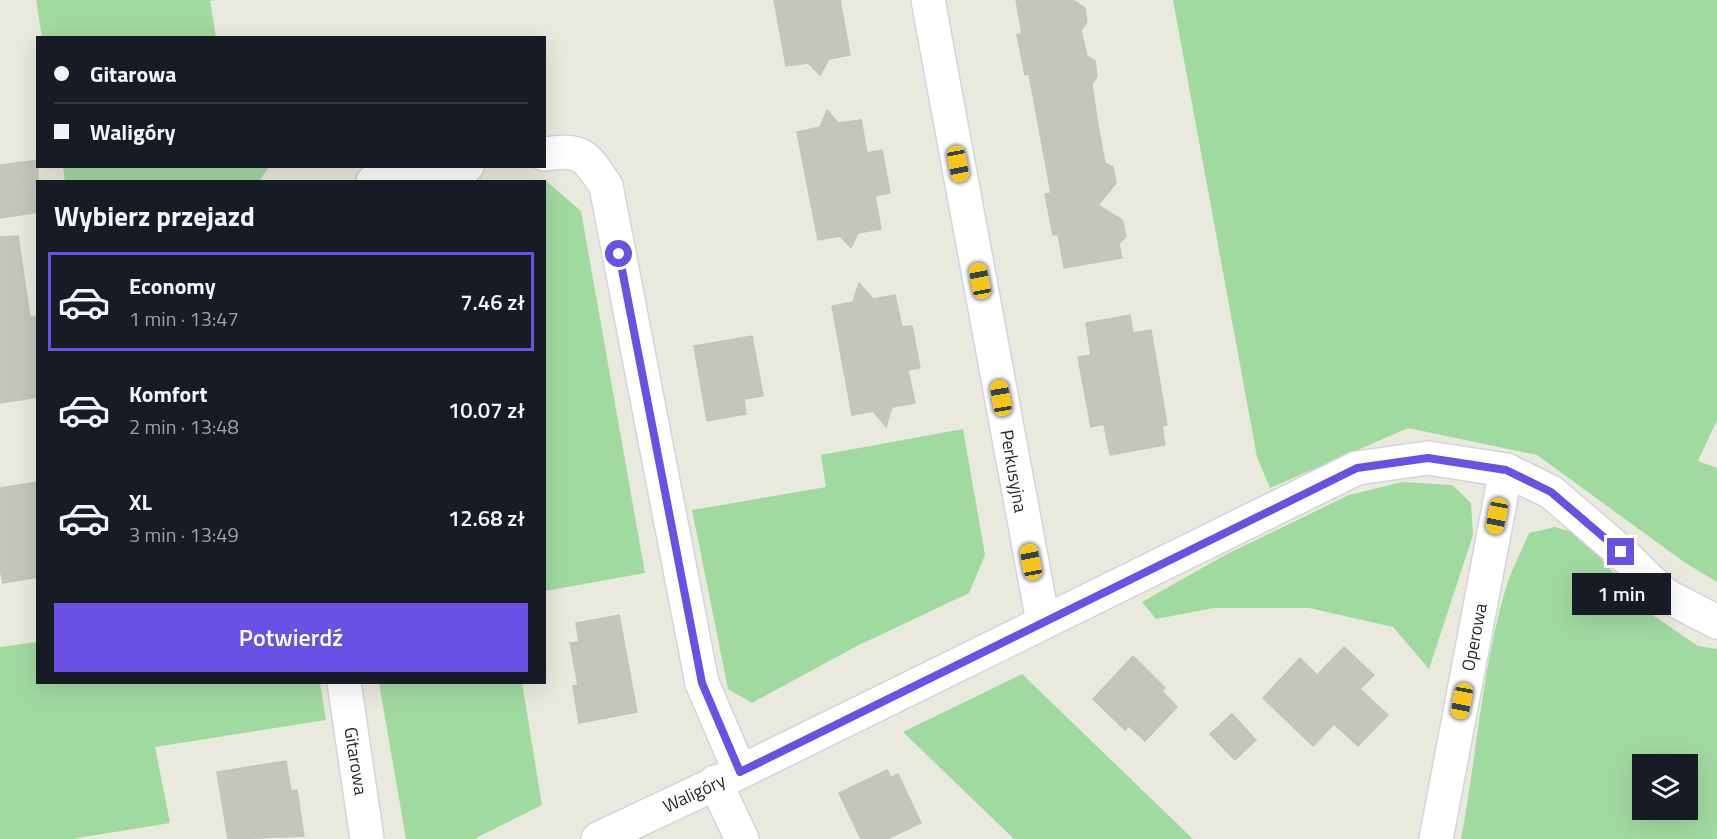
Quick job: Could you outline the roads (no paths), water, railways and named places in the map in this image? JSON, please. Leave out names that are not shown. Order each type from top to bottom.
[{"type":"street","name":"Perkusyjna","points":[[928,0],[1043,622]]},
{"type":"street","points":[[546,154],[565,151],[587,158],[606,186],[702,683],[742,839]]},
{"type":"street","points":[[385,180],[455,168]]},
{"type":"street","name":"Waligóry","points":[[598,839],[1357,468],[1428,458],[1506,470],[1551,492],[1621,552],[1665,595],[1717,622]]},
{"type":"street","name":"Operowa","points":[[1436,839],[1506,470]]},
{"type":"street","name":"Gitarowa","points":[[344,684],[367,839]]}]
